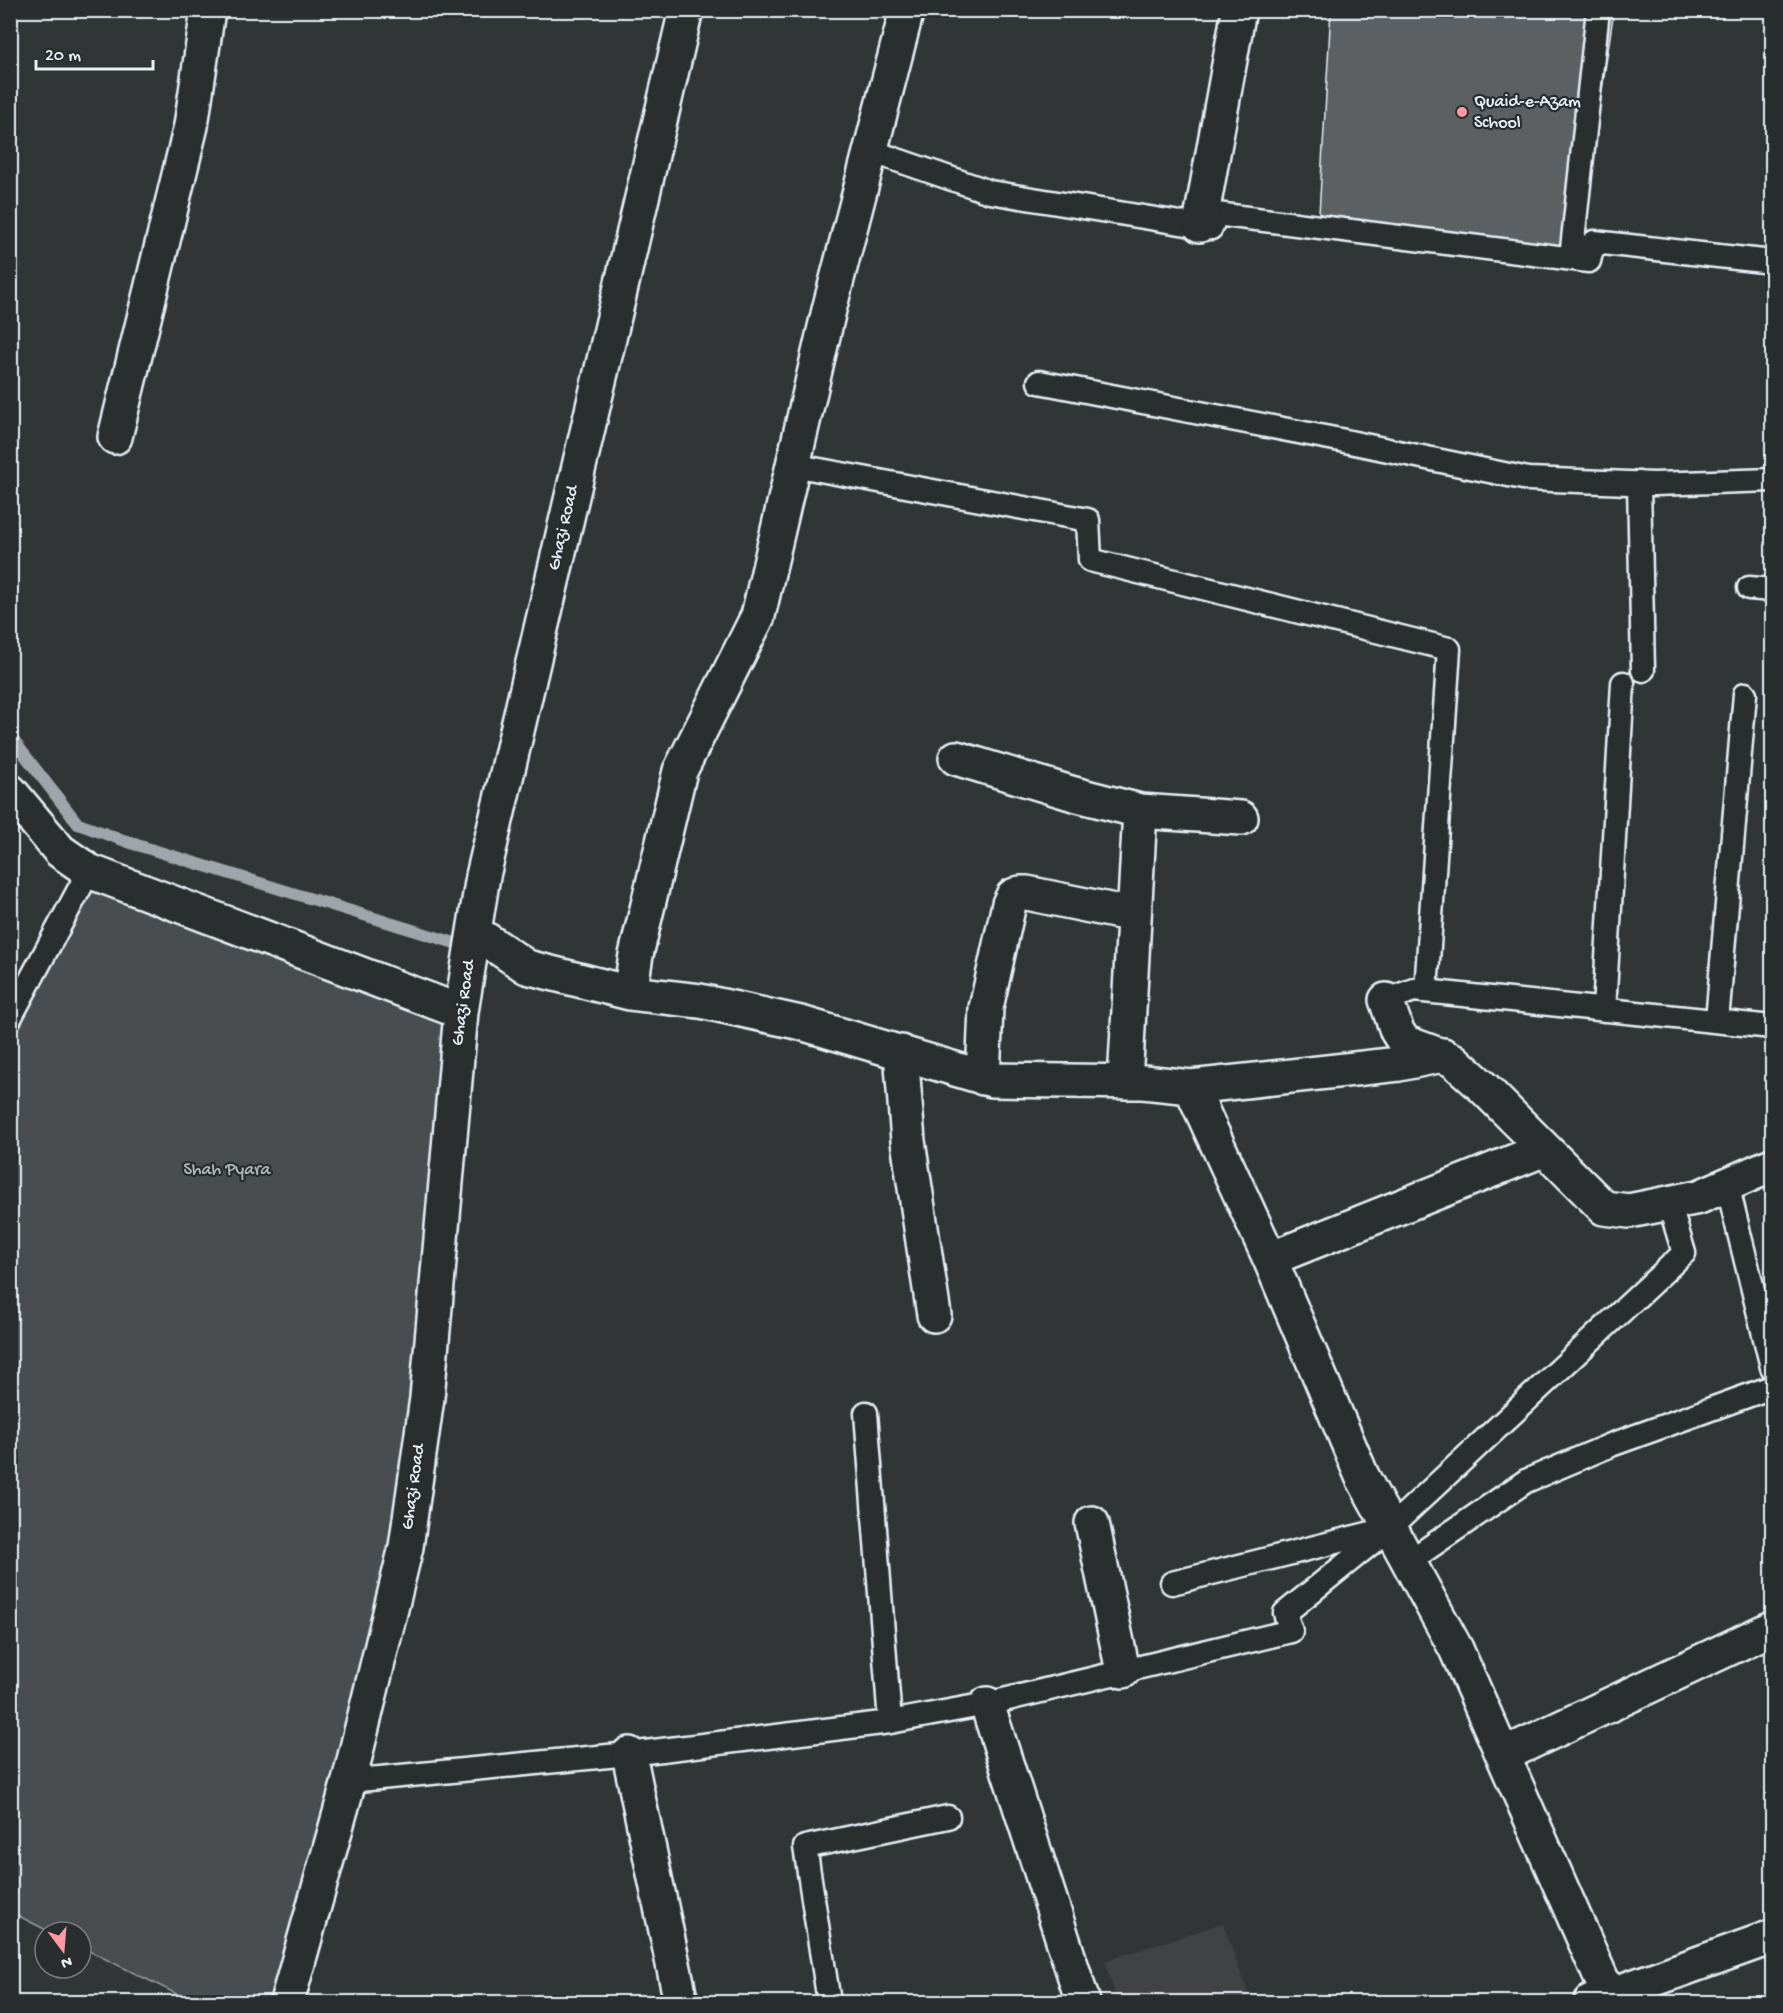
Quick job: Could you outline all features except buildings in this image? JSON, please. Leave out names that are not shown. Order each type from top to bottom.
[{"type":"street","points":[[115,437],[191,126],[208,10]]},
{"type":"street","name":"Ghazi Road","points":[[287,2002],[349,1781],[406,1547],[427,1398],[461,1012],[483,876],[686,10]]},
{"type":"street","points":[[630,993],[636,955],[681,771],[758,616],[829,310],[907,10]]},
{"type":"street","points":[[1200,225],[1239,10]]},
{"type":"street","points":[[956,758],[1074,794],[1140,811],[1241,818]]},
{"type":"street","points":[[10,791],[60,851],[89,871],[461,1012]]},
{"type":"street","points":[[1125,1082],[1140,811]]},
{"type":"street","points":[[983,1078],[986,1008],[1009,904],[1013,896],[1027,893],[1134,915]]},
{"type":"street","points":[[473,944],[527,966],[630,993],[700,1001],[790,1021],[992,1080],[1125,1082],[1191,1088],[1399,1064],[1443,1055]]},
{"type":"street","points":[[1386,1000],[1397,1031],[1404,1042],[1453,1060],[1604,1208],[1629,1211],[1699,1197],[1773,1166]]},
{"type":"street","points":[[901,1052],[908,1141],[934,1315]]},
{"type":"street","points":[[1191,1088],[1270,1259],[1362,1476],[1456,1649],[1503,1755],[1600,1999],[1773,1937]]},
{"type":"street","points":[[1270,1259],[1545,1149]]},
{"type":"street","points":[[1092,1523],[1124,1671]]},
{"type":"street","points":[[1503,1755],[1773,1628]]},
{"type":"street","points":[[987,1704],[1083,2002]]},
{"type":"street","points":[[629,1754],[681,2002]]},
{"type":"lane","points":[[1571,258],[1598,10]]},
{"type":"lane","points":[[871,151],[990,192],[1211,228],[1216,214],[1589,261],[1594,242],[1773,262]]},
{"type":"lane","points":[[1039,382],[1528,479],[1639,483],[1773,480]]},
{"type":"lane","points":[[793,465],[1088,520],[1090,560],[1449,649],[1426,991]]},
{"type":"lane","points":[[1639,483],[1643,670]]},
{"type":"lane","points":[[1749,588],[1773,590]]},
{"type":"lane","points":[[1604,1010],[1623,683]]},
{"type":"lane","points":[[1717,1021],[1745,694]]},
{"type":"lane","points":[[10,1018],[89,871]]},
{"type":"lane","points":[[1386,1000],[1414,990],[1773,1027]]},
{"type":"lane","points":[[1727,1184],[1773,1367]]},
{"type":"lane","points":[[349,1781],[629,1754],[890,1722],[987,1704],[1291,1631],[1286,1613],[1390,1528],[1684,1253],[1669,1203]]},
{"type":"lane","points":[[1408,1562],[1526,1481],[1611,1445],[1773,1387]]},
{"type":"lane","points":[[866,1413],[890,1722]]},
{"type":"lane","points":[[1172,1583],[1390,1528]]},
{"type":"lane","points":[[829,2002],[805,1847],[948,1817]]},
{"type":"shaded area","points":[[1223,1923],[1251,2002],[1117,2002],[1105,1961]]},
{"type":"green space","name":"Shah Pyara","points":[[73,880],[461,1012],[406,1547],[286,2002],[193,2002],[93,1953],[93,1920],[33,1920],[33,1923],[11,1912],[11,1027]]},
{"type":"waterway","points":[[10,736],[78,824],[137,845],[471,948]]},
{"type":"place","name":"Quaid-e-Azam School","points":[[1462,112]]}]
